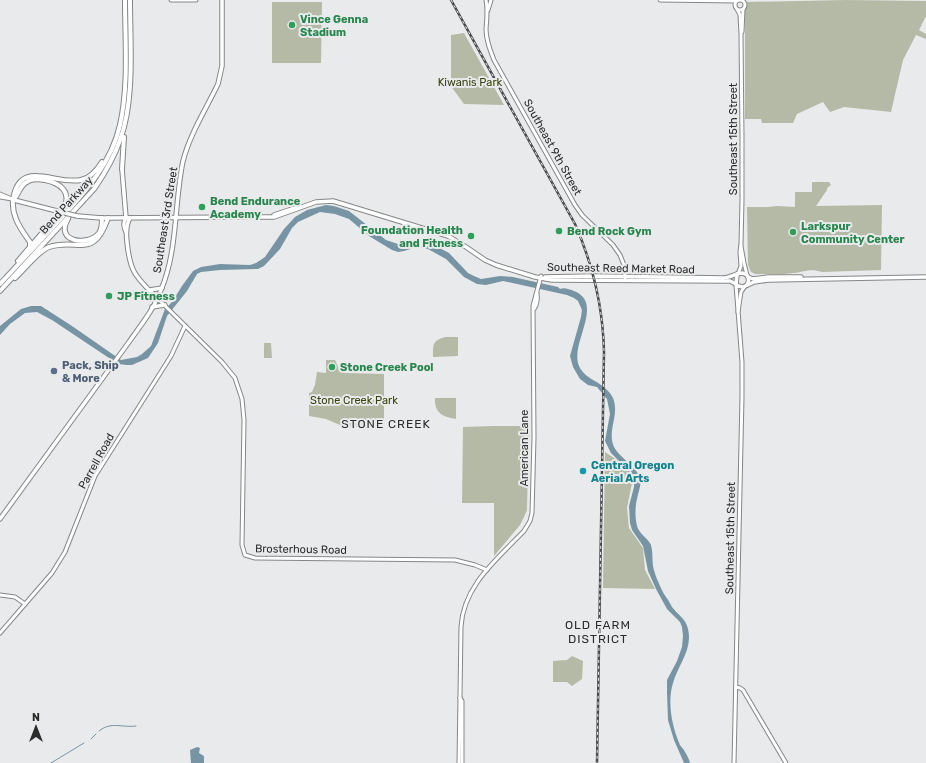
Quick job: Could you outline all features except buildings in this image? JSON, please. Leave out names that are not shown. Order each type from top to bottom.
[{"type":"highway","name":"Bend Parkway","points":[[0,284],[79,198],[106,162],[113,147],[120,126],[124,106],[125,0]]},
{"type":"highway","name":"Bend Parkway","points":[[0,292],[74,209],[94,189],[106,170],[118,146],[125,123],[129,88],[130,0]]},
{"type":"highway","points":[[122,169],[122,145],[125,123]]},
{"type":"highway","points":[[30,247],[30,242],[16,220],[13,205],[14,194],[18,184],[28,177],[35,176],[75,181],[88,178],[95,172],[113,147]]},
{"type":"highway","points":[[0,281],[64,208],[67,200],[64,189],[56,183],[34,179],[27,181],[24,184],[14,200]]},
{"type":"highway","points":[[74,209],[65,227],[66,236],[70,240],[79,241],[91,239],[96,236],[101,227],[102,218]]},
{"type":"highway","points":[[0,292],[48,247],[86,244],[96,240],[103,231],[108,218]]},
{"type":"main road","name":"Southeast 3rd Street","points":[[0,519],[118,357],[152,307],[162,288],[168,268],[176,218],[181,172],[186,152],[218,84],[222,66],[222,0]]},
{"type":"main road","points":[[122,169],[128,218],[124,221],[128,258],[132,269],[157,298]]},
{"type":"main road","name":"Southeast Reed Market Road","points":[[14,200],[77,216],[102,218],[274,217],[321,201],[338,202],[448,236],[485,260],[496,265],[552,280],[723,278],[741,273],[756,279],[769,277],[926,276]]},
{"type":"main road","name":"Southeast 15th Street","points":[[736,284],[735,278],[737,274]]},
{"type":"main road","name":"Southeast 15th Street","points":[[746,286],[749,282],[748,276]]},
{"type":"main road","name":"Southeast Reed Market Road","points":[[625,278],[730,281],[740,287],[754,282],[768,280],[926,276]]},
{"type":"main road","points":[[150,290],[162,288]]},
{"type":"main road","points":[[152,307],[166,306]]},
{"type":"street","points":[[171,0],[196,0]]},
{"type":"street","name":"Southeast 9th Street","points":[[489,0],[487,38],[494,60],[578,210],[620,255],[624,265],[625,278]]},
{"type":"street","points":[[660,0],[723,2],[743,1],[745,4],[743,9],[740,10],[723,2]]},
{"type":"street","points":[[736,8],[738,1]]},
{"type":"street","name":"Southeast 15th Street","points":[[736,8],[740,15],[741,34],[741,266],[737,274]]},
{"type":"street","name":"Southeast 15th Street","points":[[741,34],[743,30],[743,9]]},
{"type":"street","points":[[0,196],[14,200]]},
{"type":"street","name":"Southeast 15th Street","points":[[741,244],[748,276]]},
{"type":"street","name":"American Lane","points":[[487,570],[524,531],[530,521],[532,513],[534,309],[540,278]]},
{"type":"street","name":"Southeast 15th Street","points":[[734,763],[742,397],[742,362],[736,284]]},
{"type":"street","name":"Southeast 15th Street","points":[[738,314],[741,292],[746,286]]},
{"type":"street","name":"Brosterhous Road","points":[[157,298],[222,362],[232,374],[242,399],[244,420],[242,545],[246,555],[255,558],[455,560],[487,570]]},
{"type":"street","name":"Parrell Road","points":[[0,633],[60,562],[95,476],[171,356],[185,326]]},
{"type":"street","points":[[460,763],[459,701],[462,614],[470,592],[487,570]]},
{"type":"street","points":[[0,595],[15,597],[25,604]]},
{"type":"street","points":[[736,687],[743,690],[786,763]]},
{"type":"green space","points":[[846,0],[926,1],[926,16],[919,30],[926,34],[926,39],[916,35],[903,60],[891,112],[844,107],[830,112],[823,102],[797,114],[793,123],[762,123],[761,119],[745,119],[745,2]]},
{"type":"green space","points":[[272,2],[322,2],[321,63],[272,63]]},
{"type":"green space","name":"Kiwanis Park","points":[[464,33],[504,105],[464,104],[453,89],[451,83],[451,35]]},
{"type":"green space","points":[[812,182],[829,182],[831,185],[827,188],[816,206],[882,205],[881,270],[822,272],[811,270],[789,274],[755,274],[751,272],[748,265],[747,207],[795,207],[795,192],[812,192]]},
{"type":"green space","points":[[458,337],[458,356],[433,357],[434,344],[441,338]]},
{"type":"green space","points":[[264,343],[271,343],[272,358],[264,358]]},
{"type":"green space","name":"Stone Creek Park","points":[[326,360],[335,360],[339,369],[346,373],[384,374],[384,420],[364,426],[354,427],[340,425],[326,419],[309,416],[309,393],[312,392],[315,385],[317,372],[326,373]]},
{"type":"green space","points":[[435,398],[456,398],[456,419],[447,417],[438,411]]},
{"type":"green space","points":[[530,426],[527,510],[520,525],[494,556],[494,503],[462,503],[463,427]]},
{"type":"green space","points":[[605,452],[626,466],[631,473],[632,483],[627,508],[629,528],[643,548],[645,570],[655,589],[603,588]]},
{"type":"green space","points":[[572,656],[583,661],[582,679],[572,686],[567,682],[553,682],[553,661],[567,660]]},
{"type":"water","points":[[326,205],[349,211],[386,240],[398,244],[422,241],[432,244],[449,253],[468,273],[481,279],[500,276],[513,277],[558,287],[560,289],[568,289],[583,297],[586,304],[587,313],[577,354],[578,363],[584,374],[604,387],[613,398],[615,404],[615,414],[612,440],[614,446],[620,455],[634,468],[640,478],[640,486],[636,502],[637,526],[651,545],[653,566],[662,591],[672,607],[686,622],[688,629],[689,636],[687,650],[675,676],[671,690],[670,706],[677,738],[690,763],[684,763],[674,740],[668,720],[667,680],[677,661],[682,647],[682,627],[680,622],[667,609],[656,589],[648,571],[643,546],[632,530],[629,506],[634,487],[634,479],[631,471],[611,453],[605,441],[610,414],[607,399],[597,387],[588,385],[580,379],[573,367],[570,356],[582,310],[578,301],[574,298],[567,295],[503,281],[486,285],[477,284],[464,277],[446,259],[428,249],[417,247],[398,252],[392,250],[369,236],[349,219],[335,214],[320,212],[298,222],[292,228],[280,249],[264,266],[258,269],[220,270],[201,272],[197,274],[187,291],[167,316],[158,343],[148,358],[132,365],[118,364],[52,320],[37,312],[25,313],[10,324],[0,335],[0,326],[21,309],[31,306],[41,306],[121,360],[137,357],[151,346],[165,309],[172,302],[193,271],[201,267],[220,264],[250,265],[256,263],[265,257],[284,229],[295,217],[307,210]]},
{"type":"water","points":[[197,747],[200,748],[199,753],[204,756],[204,763],[191,763],[190,750]]},
{"type":"waterway","points":[[99,731],[108,726],[136,726]]},
{"type":"waterway","points":[[91,739],[96,734]]},
{"type":"waterway","points":[[51,763],[84,743]]},
{"type":"railway","points":[[451,0],[575,224],[587,255],[596,286],[602,319],[604,352],[597,763]]},
{"type":"place","name":"Vince Genna Stadium","points":[[292,25]]},
{"type":"place","name":"Bend Endurance Academy","points":[[202,207]]},
{"type":"place","name":"Bend Rock Gym","points":[[559,231]]},
{"type":"place","name":"Larkspur Community Center","points":[[793,232]]},
{"type":"place","name":"Foundation Health and Fitness","points":[[471,236]]},
{"type":"place","name":"JP Fitness","points":[[109,296]]},
{"type":"place","name":"Stone Creek Pool","points":[[332,367]]},
{"type":"place","name":"Pack, Ship & More","points":[[54,371]]},
{"type":"place","name":"Central Oregon Aerial Arts","points":[[583,471]]},
{"type":"district","name":"STONE CREEK","points":[[386,424]]},
{"type":"district","name":"OLD FARM DISTRICT","points":[[598,632]]}]
